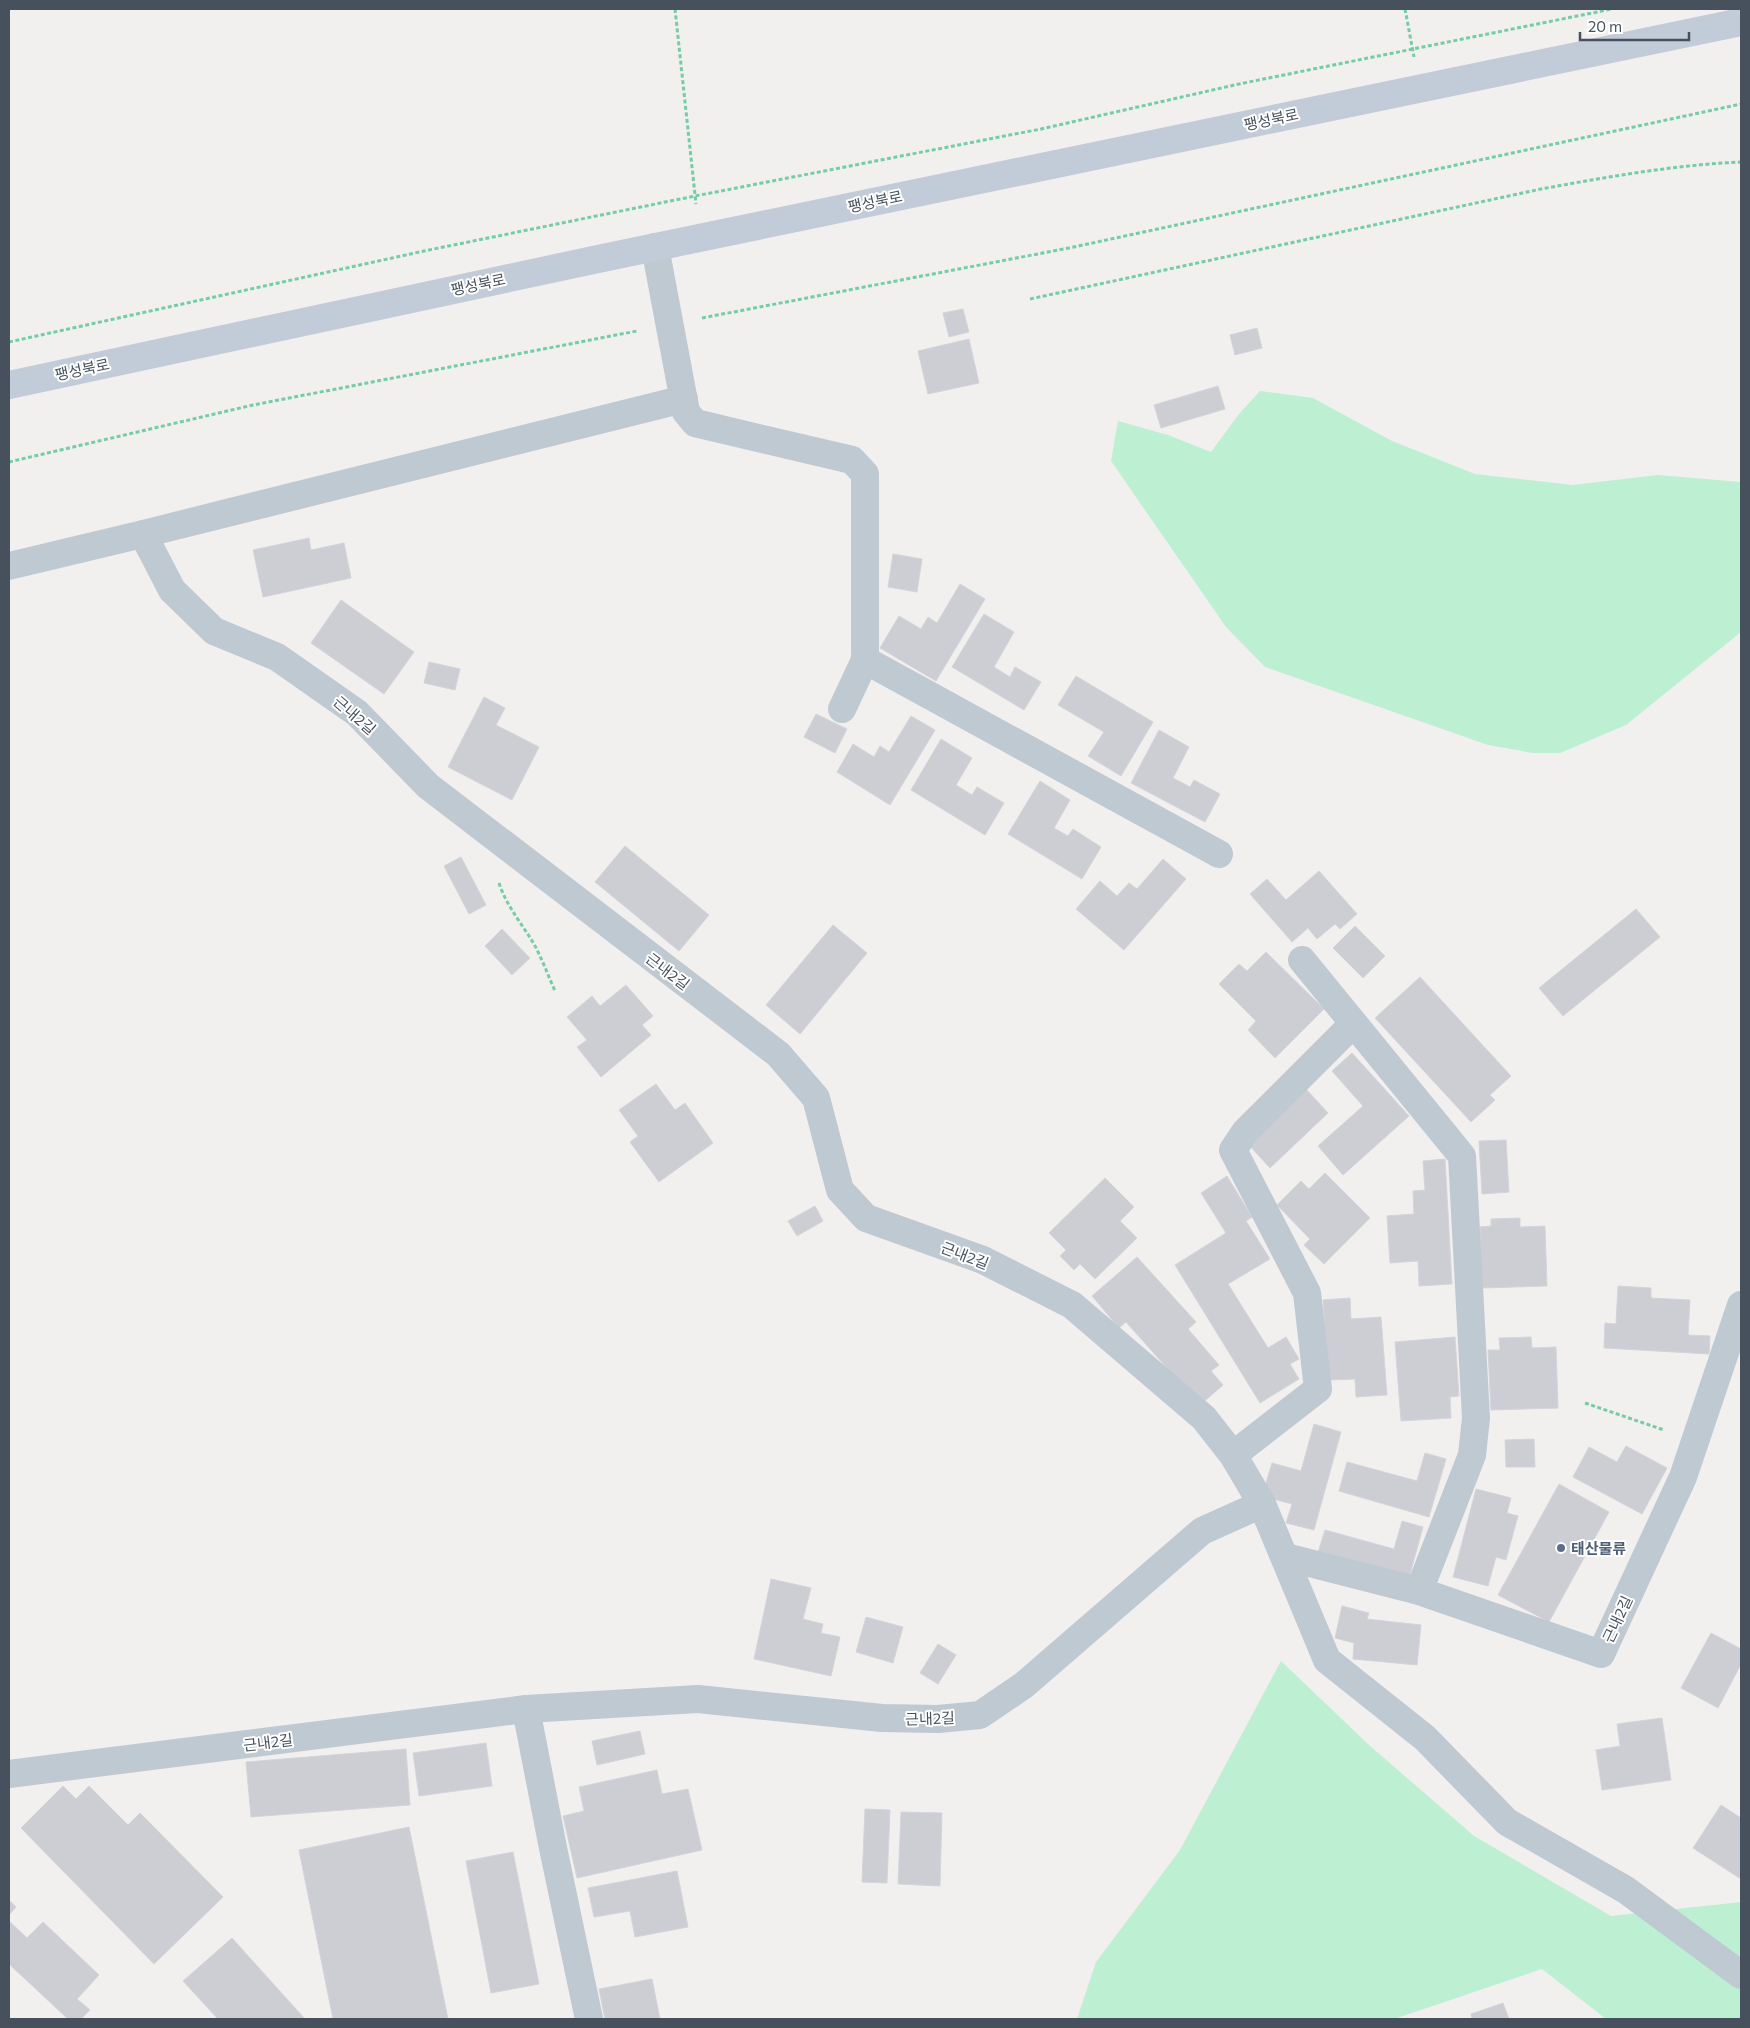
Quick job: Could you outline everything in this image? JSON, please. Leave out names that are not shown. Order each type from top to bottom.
[{"type":"main road","name":"팽성북로","points":[[9,385],[655,247],[1741,22]]},
{"type":"street","points":[[655,247],[686,412],[695,423],[852,460],[865,474],[865,660],[842,710]]},
{"type":"street","points":[[9,566],[684,399]]},
{"type":"street","name":"근내2길","points":[[143,534],[172,590],[214,631],[277,657],[357,713],[428,786],[778,1054],[816,1098],[840,1190],[866,1218],[983,1260],[1072,1305],[1204,1418],[1233,1455],[1262,1504],[1286,1557],[1327,1660],[1425,1738],[1507,1822],[1626,1890],[1741,1975]]},
{"type":"street","points":[[865,660],[1219,854]]},
{"type":"street","points":[[1302,960],[1462,1156],[1476,1418],[1472,1455],[1420,1591]]},
{"type":"street","points":[[1233,1455],[1318,1389],[1307,1293],[1232,1150],[1245,1132],[1354,1024]]},
{"type":"street","name":"근내2길","points":[[1286,1557],[1420,1591],[1601,1654],[1683,1477],[1741,1305]]},
{"type":"street","name":"근내2길","points":[[9,1774],[526,1709],[698,1699],[882,1718],[938,1719],[980,1715],[1024,1685],[1202,1531],[1262,1504]]},
{"type":"street","points":[[526,1709],[589,2019]]},
{"type":"path","points":[[675,9],[699,238]]},
{"type":"path","points":[[1405,9],[1420,88]]},
{"type":"path","points":[[9,342],[424,251],[1041,128],[1239,84],[1612,9]]},
{"type":"path","points":[[9,462],[252,405],[1079,246],[1741,104]]},
{"type":"path","points":[[1030,299],[1541,189],[1605,177],[1709,164],[1741,162]]},
{"type":"path","points":[[495,838],[494,868],[504,897],[534,944],[555,991]]},
{"type":"path","points":[[1585,1403],[1696,1440]]},
{"type":"green space","points":[[1260,391],[1313,398],[1392,441],[1475,474],[1573,485],[1658,475],[1740,482],[1741,632],[1626,725],[1560,753],[1533,753],[1488,745],[1265,667],[1226,627],[1111,461],[1118,421],[1168,435],[1211,452],[1239,414]]},
{"type":"green space","points":[[1281,1661],[1369,1745],[1474,1836],[1611,1916],[1741,1902],[1741,2019],[1606,2019],[1542,1969],[1394,2019],[1077,2019],[1096,1962],[1180,1850]]},
{"type":"building","points":[[963,309],[969,332],[949,337],[943,313]]},
{"type":"building","points":[[1257,328],[1262,348],[1235,355],[1230,335]]},
{"type":"building","points":[[969,339],[979,383],[928,394],[918,351]]},
{"type":"building","points":[[1218,386],[1225,409],[1161,428],[1154,405]]},
{"type":"building","points":[[309,538],[311,550],[344,543],[351,578],[263,597],[253,550]]},
{"type":"building","points":[[893,554],[922,559],[917,592],[888,587]]},
{"type":"building","points":[[960,584],[985,599],[936,681],[880,648],[899,616],[921,629],[928,617],[937,623]]},
{"type":"building","points":[[341,600],[414,652],[384,694],[311,643]]},
{"type":"building","points":[[984,614],[1014,632],[994,667],[1010,677],[1015,667],[1041,682],[1024,710],[952,667]]},
{"type":"building","points":[[429,662],[460,669],[455,690],[424,683]]},
{"type":"building","points":[[1076,676],[1153,722],[1121,776],[1088,756],[1104,732],[1058,705]]},
{"type":"building","points":[[484,697],[505,708],[496,725],[539,747],[512,800],[448,767]]},
{"type":"building","points":[[816,714],[847,729],[835,753],[804,737]]},
{"type":"building","points":[[911,716],[935,730],[890,805],[837,772],[853,744],[874,757],[880,746],[889,752]]},
{"type":"building","points":[[1159,730],[1189,747],[1173,778],[1190,787],[1194,780],[1220,794],[1205,822],[1131,783]]},
{"type":"building","points":[[941,739],[972,758],[956,785],[972,795],[977,787],[1004,803],[985,835],[911,790]]},
{"type":"building","points":[[1040,781],[1070,800],[1054,828],[1068,836],[1073,829],[1101,847],[1082,879],[1008,834]]},
{"type":"building","points":[[625,846],[709,915],[679,951],[595,882]]},
{"type":"building","points":[[461,857],[486,905],[469,914],[444,866]]},
{"type":"building","points":[[1163,859],[1186,879],[1124,950],[1076,909],[1100,881],[1117,896],[1129,883],[1137,889]]},
{"type":"building","points":[[1319,871],[1357,914],[1340,929],[1335,924],[1317,939],[1308,928],[1292,942],[1250,894],[1267,879],[1286,900]]},
{"type":"building","points":[[1636,909],[1660,937],[1563,1016],[1539,988]]},
{"type":"building","points":[[833,925],[867,953],[800,1034],[766,1005]]},
{"type":"building","points":[[1355,926],[1385,956],[1363,978],[1333,948]]},
{"type":"building","points":[[502,929],[530,958],[512,975],[485,946]]},
{"type":"building","points":[[1266,952],[1324,1009],[1275,1058],[1248,1030],[1256,1021],[1219,984],[1239,964],[1247,971]]},
{"type":"building","points":[[1420,977],[1511,1076],[1490,1095],[1495,1100],[1471,1122],[1375,1018]]},
{"type":"building","points":[[626,985],[653,1016],[642,1025],[651,1035],[601,1077],[577,1047],[587,1040],[567,1017],[592,996],[600,1006]]},
{"type":"building","points":[[1352,1053],[1409,1116],[1343,1175],[1318,1146],[1363,1106],[1332,1071]]},
{"type":"building","points":[[656,1084],[675,1110],[685,1103],[713,1143],[659,1182],[630,1142],[638,1136],[619,1110]]},
{"type":"building","points":[[1306,1089],[1328,1113],[1270,1168],[1248,1144]]},
{"type":"building","points":[[1506,1140],[1509,1192],[1482,1194],[1479,1141]]},
{"type":"building","points":[[1445,1159],[1452,1284],[1419,1286],[1418,1261],[1390,1263],[1387,1216],[1414,1214],[1413,1191],[1425,1190],[1423,1161]]},
{"type":"building","points":[[1325,1173],[1370,1218],[1324,1264],[1304,1245],[1310,1239],[1277,1205],[1301,1181],[1309,1189]]},
{"type":"building","points":[[1227,1176],[1252,1217],[1246,1221],[1270,1259],[1228,1284],[1268,1348],[1286,1337],[1299,1359],[1290,1364],[1299,1379],[1260,1403],[1175,1265],[1226,1233],[1201,1193]]},
{"type":"building","points":[[1105,1178],[1134,1207],[1120,1221],[1137,1238],[1095,1279],[1080,1264],[1074,1270],[1060,1256],[1066,1250],[1049,1233]]},
{"type":"building","points":[[815,1206],[823,1221],[797,1236],[788,1221]]},
{"type":"building","points":[[1520,1218],[1520,1227],[1545,1226],[1547,1286],[1482,1288],[1480,1227],[1491,1226],[1491,1219]]},
{"type":"building","points":[[1137,1257],[1196,1322],[1188,1329],[1219,1365],[1211,1371],[1223,1385],[1200,1405],[1126,1322],[1119,1328],[1092,1296]]},
{"type":"building","points":[[1618,1286],[1651,1288],[1651,1298],[1690,1300],[1688,1335],[1710,1336],[1709,1354],[1604,1348],[1605,1323],[1616,1324]]},
{"type":"building","points":[[1350,1298],[1351,1319],[1381,1317],[1387,1395],[1356,1397],[1355,1379],[1328,1380],[1323,1300]]},
{"type":"building","points":[[1455,1337],[1459,1396],[1450,1397],[1451,1418],[1401,1421],[1395,1342]]},
{"type":"building","points":[[1531,1337],[1532,1348],[1556,1347],[1558,1408],[1491,1410],[1488,1350],[1500,1350],[1499,1338]]},
{"type":"building","points":[[1314,1424],[1341,1432],[1314,1530],[1286,1523],[1292,1504],[1262,1496],[1272,1463],[1301,1471]]},
{"type":"building","points":[[1534,1439],[1535,1467],[1506,1467],[1505,1440]]},
{"type":"building","points":[[1626,1446],[1667,1468],[1642,1514],[1573,1477],[1589,1447],[1617,1462]]},
{"type":"building","points":[[1425,1453],[1446,1459],[1429,1517],[1339,1491],[1347,1462],[1417,1481]]},
{"type":"building","points":[[1559,1484],[1609,1512],[1549,1622],[1498,1595]]},
{"type":"building","points":[[1476,1489],[1511,1498],[1507,1513],[1518,1516],[1506,1560],[1496,1557],[1488,1586],[1453,1577]]},
{"type":"building","points":[[1402,1521],[1423,1527],[1407,1585],[1316,1559],[1325,1530],[1394,1549]]},
{"type":"building","points":[[771,1579],[811,1588],[803,1619],[823,1624],[821,1633],[840,1637],[831,1676],[754,1659]]},
{"type":"building","points":[[1342,1606],[1369,1613],[1367,1619],[1421,1625],[1417,1665],[1353,1659],[1354,1643],[1335,1638]]},
{"type":"building","points":[[866,1617],[903,1627],[893,1663],[856,1652]]},
{"type":"building","points":[[1711,1633],[1741,1649],[1741,1664],[1718,1708],[1681,1688]]},
{"type":"building","points":[[938,1644],[956,1655],[938,1684],[920,1673]]},
{"type":"building","points":[[1662,1718],[1671,1780],[1602,1790],[1596,1750],[1620,1746],[1617,1724]]},
{"type":"building","points":[[640,1731],[645,1754],[597,1765],[592,1741]]},
{"type":"building","points":[[486,1743],[492,1786],[419,1796],[413,1753]]},
{"type":"building","points":[[406,1749],[410,1805],[251,1817],[246,1762]]},
{"type":"building","points":[[657,1770],[662,1794],[688,1789],[702,1850],[577,1878],[563,1816],[584,1811],[579,1787]]},
{"type":"building","points":[[63,1786],[76,1799],[89,1786],[128,1825],[140,1813],[223,1897],[154,1964],[21,1828]]},
{"type":"building","points":[[1721,1805],[1741,1818],[1741,1879],[1693,1848]]},
{"type":"building","points":[[865,1809],[890,1810],[887,1883],[862,1882]]},
{"type":"building","points":[[901,1812],[942,1813],[940,1886],[898,1884]]},
{"type":"building","points":[[409,1827],[448,2019],[333,2019],[299,1850]]},
{"type":"building","points":[[513,1852],[539,1984],[491,1993],[466,1861]]},
{"type":"building","points":[[677,1871],[688,1927],[635,1937],[630,1911],[594,1917],[588,1888]]},
{"type":"building","points":[[9,1900],[16,1907],[9,1915]]},
{"type":"building","points":[[9,1921],[27,1938],[43,1922],[99,1975],[77,1999],[90,2010],[81,2019],[68,2019],[9,1964]]},
{"type":"building","points":[[232,1938],[305,2019],[218,2019],[183,1981]]},
{"type":"building","points":[[652,1979],[660,2019],[605,2019],[599,1989]]},
{"type":"building","points":[[1503,2003],[1509,2019],[1472,2019],[1471,2014]]},
{"type":"place","name":"태산물류","points":[[1561,1548]]}]
